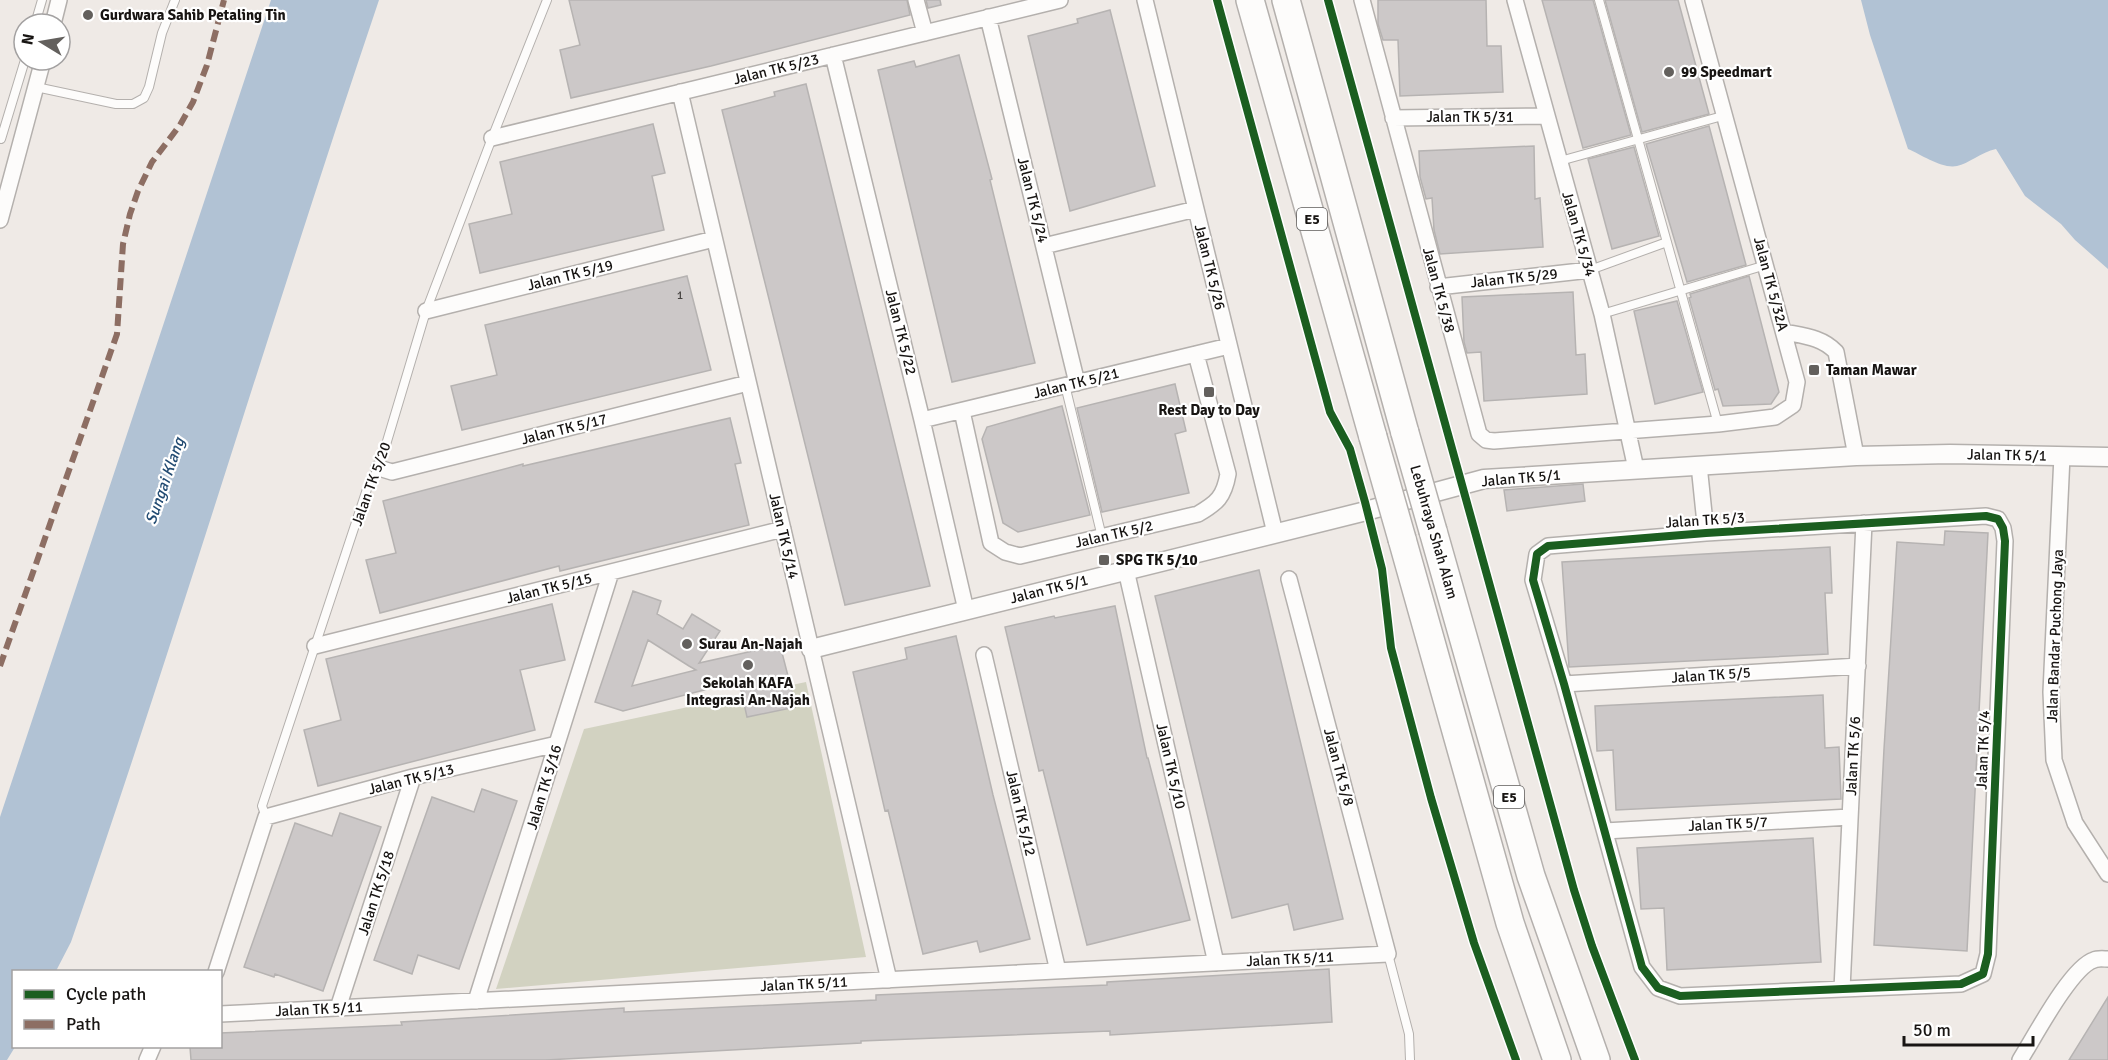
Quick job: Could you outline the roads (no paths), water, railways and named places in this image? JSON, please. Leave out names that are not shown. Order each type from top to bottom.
[{"type":"highway","name":"E5","points":[[1250,0],[1510,923],[1557,1060]]},
{"type":"highway","name":"Lebuhraya Shah Alam","points":[[1286,0],[1531,876],[1596,1060]]},
{"type":"street","points":[[916,0],[925,33]]},
{"type":"street","name":"Jalan TK 5/23","points":[[492,138],[1060,0]]},
{"type":"street","name":"Jalan TK 5/26","points":[[1146,0],[1275,533]]},
{"type":"street","name":"Jalan TK 5/38","points":[[1362,0],[1479,434],[1486,440],[1494,441],[1628,430]]},
{"type":"street","name":"Jalan TK 5/34","points":[[1515,0],[1602,314],[1636,469]]},
{"type":"street","name":"Jalan TK 5/32A","points":[[1628,430],[1718,424],[1774,417],[1793,405],[1797,382],[1693,0]]},
{"type":"street","name":"Jalan TK 5/24","points":[[988,17],[1044,246],[1071,384]]},
{"type":"street","name":"Jalan TK 5/22","points":[[833,55],[966,610]]},
{"type":"street","points":[[0,220],[40,72]]},
{"type":"street","name":"Jalan TK 5/14","points":[[680,92],[889,980]]},
{"type":"street","name":"Jalan TK 5/31","points":[[1393,118],[1547,117]]},
{"type":"street","points":[[1044,246],[1196,209]]},
{"type":"street","name":"Jalan TK 5/19","points":[[426,311],[714,239]]},
{"type":"street","name":"Jalan TK 5/29","points":[[1438,287],[1590,270]]},
{"type":"street","points":[[1784,332],[1816,338],[1828,344],[1836,352],[1856,456]]},
{"type":"street","name":"Jalan TK 5/21","points":[[922,420],[1229,346]]},
{"type":"street","name":"Jalan TK 5/2","points":[[962,411],[991,543],[1005,552],[1020,556],[1198,514],[1214,505],[1226,490],[1228,474],[1196,354]]},
{"type":"street","name":"Jalan TK 5/17","points":[[380,468],[392,472],[748,383]]},
{"type":"street","name":"Jalan TK 5/1","points":[[811,649],[1484,479],[1856,456],[1950,454],[2108,457]]},
{"type":"street","name":"Jalan Bandar Puchong Jaya","points":[[2062,456],[2051,692],[2054,760],[2075,823],[2108,874]]},
{"type":"street","points":[[1699,465],[1706,533]]},
{"type":"street","name":"Jalan TK 5/4","points":[[1842,989],[1961,984],[1983,975],[1988,954],[2005,541],[2003,528],[1998,519],[1986,516],[1864,523]]},
{"type":"street","name":"Jalan TK 5/3","points":[[1564,684],[1533,580],[1537,554],[1548,546],[1864,523]]},
{"type":"street","name":"Jalan TK 5/6","points":[[1842,989],[1864,523]]},
{"type":"street","name":"Jalan TK 5/15","points":[[315,646],[783,529]]},
{"type":"street","name":"Jalan TK 5/10","points":[[1126,570],[1216,963]]},
{"type":"street","name":"Jalan TK 5/16","points":[[476,1001],[611,572]]},
{"type":"street","name":"Jalan TK 5/8","points":[[1289,579],[1388,954]]},
{"type":"street","name":"Jalan TK 5/12","points":[[984,655],[1058,971]]},
{"type":"street","name":"Jalan TK 5/5","points":[[1564,684],[1858,666]]},
{"type":"street","points":[[1564,684],[1642,967],[1658,988],[1680,996],[1842,989]]},
{"type":"street","name":"Jalan TK 5/13","points":[[266,817],[413,777],[557,744]]},
{"type":"street","name":"Jalan TK 5/18","points":[[338,1008],[413,777]]},
{"type":"street","name":"Jalan TK 5/20","points":[[217,970],[266,817]]},
{"type":"street","name":"Jalan TK 5/7","points":[[1605,831],[1850,817]]},
{"type":"street","name":"Jalan TK 5/11","points":[[222,1014],[1388,954]]},
{"type":"street","points":[[2020,1060],[2062,992],[2074,977],[2094,960],[2108,959]]},
{"type":"lane","points":[[36,87],[116,104],[133,104],[144,98],[149,87],[162,33],[174,0]]},
{"type":"lane","name":"Jalan TK 5/20","points":[[266,817],[262,806],[368,486],[380,468],[426,311],[547,0]]},
{"type":"lane","points":[[1599,0],[1718,424]]},
{"type":"lane","points":[[20,144],[1,138],[21,72]]},
{"type":"lane","points":[[1559,161],[1726,115]]},
{"type":"lane","points":[[1590,270],[1667,242]]},
{"type":"lane","points":[[1602,314],[1766,265]]},
{"type":"lane","points":[[1071,384],[1102,537]]},
{"type":"lane","points":[[1388,954],[1408,1034],[1410,1060]]},
{"type":"water","name":"Sungai Klang","points":[[271,0],[379,0],[150,707],[71,942],[57,970],[12,970],[12,1048],[14,1048],[7,1060],[0,1060],[0,817]]},
{"type":"water","points":[[1861,0],[2108,0],[2108,269],[2075,240],[2061,224],[2025,196],[1996,149],[1961,165],[1951,166],[1939,164],[1908,149],[1870,35]]},
{"type":"place","name":"Gurdwara Sahib Petaling Tin","points":[[88,15]]},
{"type":"place","name":"99 Speedmart","points":[[1669,72]]},
{"type":"place","name":"Taman Mawar","points":[[1814,370]]},
{"type":"place","name":"Rest Day to Day","points":[[1209,392]]},
{"type":"place","name":"SPG TK 5/10","points":[[1104,560]]},
{"type":"place","name":"Surau An-Najah","points":[[687,644]]},
{"type":"place","name":"Sekolah KAFA Integrasi An-Najah","points":[[748,665]]}]
